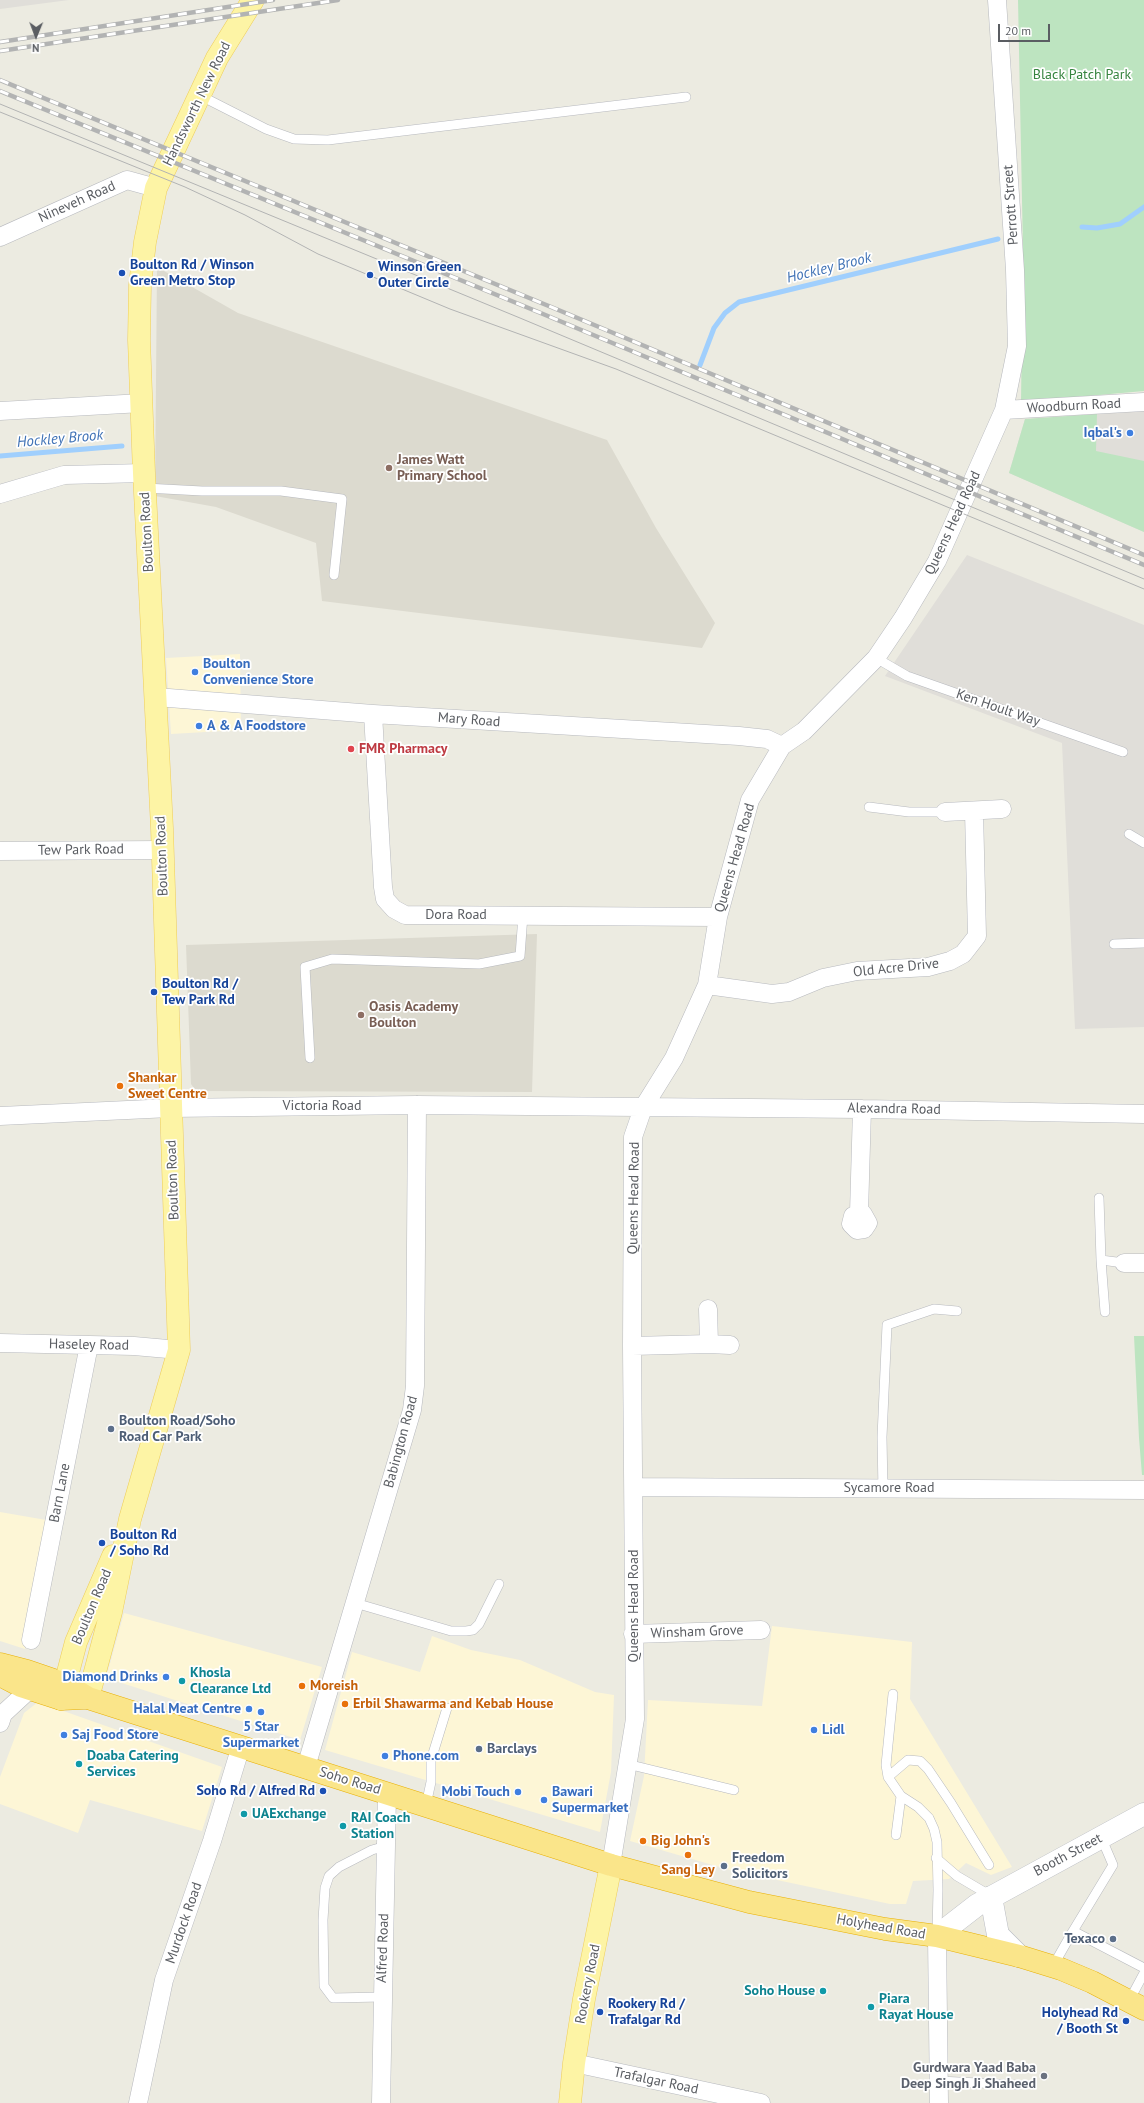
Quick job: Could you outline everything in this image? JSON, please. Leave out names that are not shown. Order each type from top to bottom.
[{"type":"highway","name":"Soho Road","points":[[0,1664],[27,1671],[63,1692]]},
{"type":"highway","name":"Soho Road","points":[[0,1676],[30,1689],[63,1692],[88,1698],[611,1865]]},
{"type":"highway","name":"Holyhead Road","points":[[611,1865],[749,1902],[885,1929],[937,1936],[1020,1956],[1053,1966],[1092,1982],[1136,2005]]},
{"type":"main road","name":"Handsworth New Road","points":[[156,188],[217,58],[253,0]]},
{"type":"main road","name":"Boulton Road","points":[[88,1698],[111,1612],[130,1519],[179,1350],[162,850],[156,697],[144,481],[142,403],[140,285],[145,242],[156,188]]},
{"type":"main road","name":"Boulton Road","points":[[63,1692],[76,1642],[130,1519]]},
{"type":"main road","name":"Booth Street","points":[[937,1936],[969,1909],[1144,1814]]},
{"type":"main road","name":"Rookery Road","points":[[570,2103],[574,2063],[584,1999],[611,1865]]},
{"type":"main road","points":[[992,1897],[998,1935],[1020,1956]]},
{"type":"street","name":"Perrott Street","points":[[997,0],[1015,270],[1016,339],[1004,410]]},
{"type":"street","name":"Nineveh Road","points":[[0,236],[127,180],[156,188]]},
{"type":"street","name":"Woodburn Road","points":[[1004,410],[1144,402]]},
{"type":"street","points":[[0,411],[142,403]]},
{"type":"street","name":"Queens Head Road","points":[[611,1865],[634,1719],[634,1487],[632,1346],[634,1137],[643,1108],[674,1058],[707,985],[718,917],[750,800],[782,746],[804,731],[876,658],[937,561],[1004,410]]},
{"type":"street","points":[[0,494],[64,475],[144,481]]},
{"type":"street","name":"Mary Road","points":[[156,697],[373,714],[739,736],[767,739],[782,746]]},
{"type":"street","name":"Dora Road","points":[[373,714],[383,887],[385,899],[394,909],[405,914],[718,917]]},
{"type":"street","points":[[945,812],[1002,809]]},
{"type":"street","name":"Old Acre Drive","points":[[707,985],[772,994],[789,992],[823,978],[857,971],[928,967],[950,961],[963,954],[977,936],[974,811]]},
{"type":"street","name":"Tew Park Road","points":[[0,851],[162,850]]},
{"type":"street","name":"Victoria Road","points":[[0,1116],[170,1108],[418,1105],[643,1108]]},
{"type":"street","name":"Babington Road","points":[[306,1767],[412,1410],[415,1386],[418,1105]]},
{"type":"street","name":"Alexandra Road","points":[[643,1108],[862,1109],[1144,1114]]},
{"type":"street","points":[[859,1213],[862,1109]]},
{"type":"street","points":[[1124,1263],[1144,1263]]},
{"type":"street","points":[[708,1309],[709,1344]]},
{"type":"street","name":"Haseley Road","points":[[0,1343],[134,1346],[179,1350]]},
{"type":"street","points":[[632,1346],[709,1344],[730,1345]]},
{"type":"street","name":"Barn Lane","points":[[31,1640],[89,1345]]},
{"type":"street","name":"Sycamore Road","points":[[634,1487],[883,1490],[1144,1490]]},
{"type":"street","name":"Winsham Grove","points":[[633,1634],[761,1630]]},
{"type":"street","points":[[0,1723],[2,1714],[30,1689]]},
{"type":"street","name":"Murdock Road","points":[[138,2103],[164,1980],[212,1841],[241,1746]]},
{"type":"street","name":"Alfred Road","points":[[381,2103],[387,1793]]},
{"type":"street","points":[[937,1936],[939,2103]]},
{"type":"street","name":"Trafalgar Road","points":[[574,2063],[761,2103]]},
{"type":"lane","points":[[199,95],[266,129],[294,138],[328,140],[686,97]]},
{"type":"lane","points":[[144,481],[202,491],[281,491],[342,499],[334,575]]},
{"type":"lane","name":"Ken Hoult Way","points":[[876,658],[907,676],[1123,752]]},
{"type":"lane","points":[[870,807],[909,812],[945,812]]},
{"type":"lane","points":[[1129,834],[1144,843]]},
{"type":"lane","points":[[310,1058],[305,967],[332,959],[479,964],[520,956],[523,915]]},
{"type":"lane","points":[[1114,944],[1144,943]]},
{"type":"lane","points":[[1099,1198],[1101,1260],[1105,1312]]},
{"type":"lane","points":[[1101,1260],[1124,1263]]},
{"type":"lane","points":[[883,1490],[882,1438],[887,1325],[934,1309],[957,1311]]},
{"type":"lane","points":[[355,1603],[451,1631],[466,1632],[473,1630],[479,1624],[498,1584]]},
{"type":"lane","points":[[893,1694],[886,1765],[888,1777],[901,1796],[918,1807],[929,1818],[934,1829],[937,1842],[937,1936]]},
{"type":"lane","points":[[426,1805],[431,1782],[431,1760],[447,1708]]},
{"type":"lane","points":[[888,1777],[908,1760],[920,1761],[928,1769],[952,1803],[989,1865]]},
{"type":"lane","points":[[627,1764],[734,1790]]},
{"type":"lane","points":[[896,1835],[901,1796]]},
{"type":"lane","points":[[1053,1966],[1113,1865],[1101,1837]]},
{"type":"lane","points":[[382,1997],[333,1998],[324,1986],[324,1920],[325,1888],[330,1876],[339,1867],[372,1850],[386,1846]]},
{"type":"lane","points":[[936,1858],[957,1876],[992,1897]]},
{"type":"lane","points":[[1073,1931],[1144,1968]]},
{"type":"lane","points":[[1136,2005],[1144,1973]]},
{"type":"lane","points":[[939,2082],[1018,2085]]},
{"type":"shaded area","points":[[0,0],[69,0],[0,9]]},
{"type":"shaded area","name":"James Watt Primary School","points":[[157,267],[238,313],[607,440],[656,528],[715,623],[702,648],[322,601],[316,543],[216,507],[155,496]]},
{"type":"shaded area","points":[[1144,411],[1144,532],[1009,473],[1025,419]]},
{"type":"shaded area","points":[[967,555],[1144,625],[1144,1027],[1075,1029],[1062,743],[885,676]]},
{"type":"shaded area","points":[[240,654],[241,730],[171,734],[166,658]]},
{"type":"shaded area","name":"Oasis Academy Boulton","points":[[537,934],[532,1092],[196,1091],[191,1084],[186,945]]},
{"type":"shaded area","points":[[0,1512],[52,1521],[25,1649],[0,1641]]},
{"type":"shaded area","points":[[124,1613],[322,1667],[300,1740],[106,1678]]},
{"type":"shaded area","points":[[772,1626],[912,1642],[910,1699],[1012,1867],[991,1875],[966,1863],[949,1879],[913,1881],[906,1904],[890,1904],[730,1870],[630,1841],[644,1776],[648,1700],[762,1706]]},
{"type":"shaded area","points":[[432,1636],[471,1650],[520,1660],[595,1692],[614,1695],[611,1772],[600,1832],[325,1750],[352,1652],[420,1672]]},
{"type":"shaded area","points":[[38,1702],[222,1767],[202,1831],[90,1800],[78,1833],[0,1804],[0,1777],[24,1713]]},
{"type":"green space","name":"Black Patch Park","points":[[1018,0],[1144,0],[1144,391],[1021,402],[1023,250]]},
{"type":"green space","points":[[1097,414],[1096,451],[1144,461],[1144,532],[1009,473],[1025,419]]},
{"type":"green space","points":[[1134,1336],[1144,1336],[1144,1475],[1142,1475],[1139,1438]]},
{"type":"waterway","name":"Hockley Brook","points":[[1082,227],[1097,228],[1120,224],[1144,207]]},
{"type":"waterway","name":"Hockley Brook","points":[[700,365],[714,328],[725,313],[739,302],[998,239]]},
{"type":"waterway","name":"Hockley Brook","points":[[0,456],[122,446]]},
{"type":"tram line","points":[[0,104],[520,318],[1144,579]]},
{"type":"tram line","points":[[0,112],[185,187],[245,215],[318,254],[450,309],[616,369],[1144,589]]},
{"type":"railway","points":[[0,42],[273,0]]},
{"type":"railway","points":[[0,51],[338,0]]},
{"type":"railway","points":[[0,80],[556,309],[1144,555]]},
{"type":"railway","points":[[0,91],[531,309],[1144,565]]},
{"type":"place","name":"Boulton Rd / Winson Green Metro Stop","points":[[122,273]]},
{"type":"place","name":"Winson Green Outer Circle","points":[[370,275]]},
{"type":"place","name":"Iqbal's","points":[[1130,433]]},
{"type":"place","name":"James Watt Primary School","points":[[389,468]]},
{"type":"place","name":"Boulton Convenience Store","points":[[195,672]]},
{"type":"place","name":"A & A Foodstore","points":[[199,726]]},
{"type":"place","name":"FMR Pharmacy","points":[[351,749]]},
{"type":"place","name":"Boulton Rd / Tew Park Rd","points":[[154,992]]},
{"type":"place","name":"Oasis Academy Boulton","points":[[361,1015]]},
{"type":"place","name":"Shankar Sweet Centre","points":[[120,1086]]},
{"type":"place","name":"Boulton Road/Soho Road Car Park","points":[[111,1429]]},
{"type":"place","name":"Boulton Rd / Soho Rd","points":[[102,1543]]},
{"type":"place","name":"Diamond Drinks","points":[[166,1677]]},
{"type":"place","name":"Khosla Clearance Ltd","points":[[182,1681]]},
{"type":"place","name":"Moreish","points":[[302,1686]]},
{"type":"place","name":"Erbil Shawarma and Kebab House","points":[[345,1704]]},
{"type":"place","name":"Halal Meat Centre","points":[[249,1709]]},
{"type":"place","name":"5 Star Supermarket","points":[[261,1712]]},
{"type":"place","name":"Lidl","points":[[814,1730]]},
{"type":"place","name":"Saj Food Store","points":[[64,1735]]},
{"type":"place","name":"Barclays","points":[[479,1749]]},
{"type":"place","name":"Phone.com","points":[[385,1756]]},
{"type":"place","name":"Doaba Catering Services","points":[[79,1764]]},
{"type":"place","name":"Soho Rd / Alfred Rd","points":[[323,1791]]},
{"type":"place","name":"Mobi Touch","points":[[518,1792]]},
{"type":"place","name":"Bawari Supermarket","points":[[544,1800]]},
{"type":"place","name":"UAExchange","points":[[244,1814]]},
{"type":"place","name":"RAI Coach Station","points":[[343,1826]]},
{"type":"place","name":"Big John's","points":[[643,1841]]},
{"type":"place","name":"Sang Ley","points":[[688,1855]]},
{"type":"place","name":"Freedom Solicitors","points":[[724,1866]]},
{"type":"place","name":"Texaco","points":[[1113,1939]]},
{"type":"place","name":"Soho House","points":[[823,1991]]},
{"type":"place","name":"Piara Rayat House","points":[[871,2007]]},
{"type":"place","name":"Rookery Rd / Trafalgar Rd","points":[[600,2012]]},
{"type":"place","name":"Holyhead Rd / Booth St","points":[[1126,2021]]},
{"type":"place","name":"Gurdwara Yaad Baba Deep Singh Ji Shaheed","points":[[1044,2076]]}]
